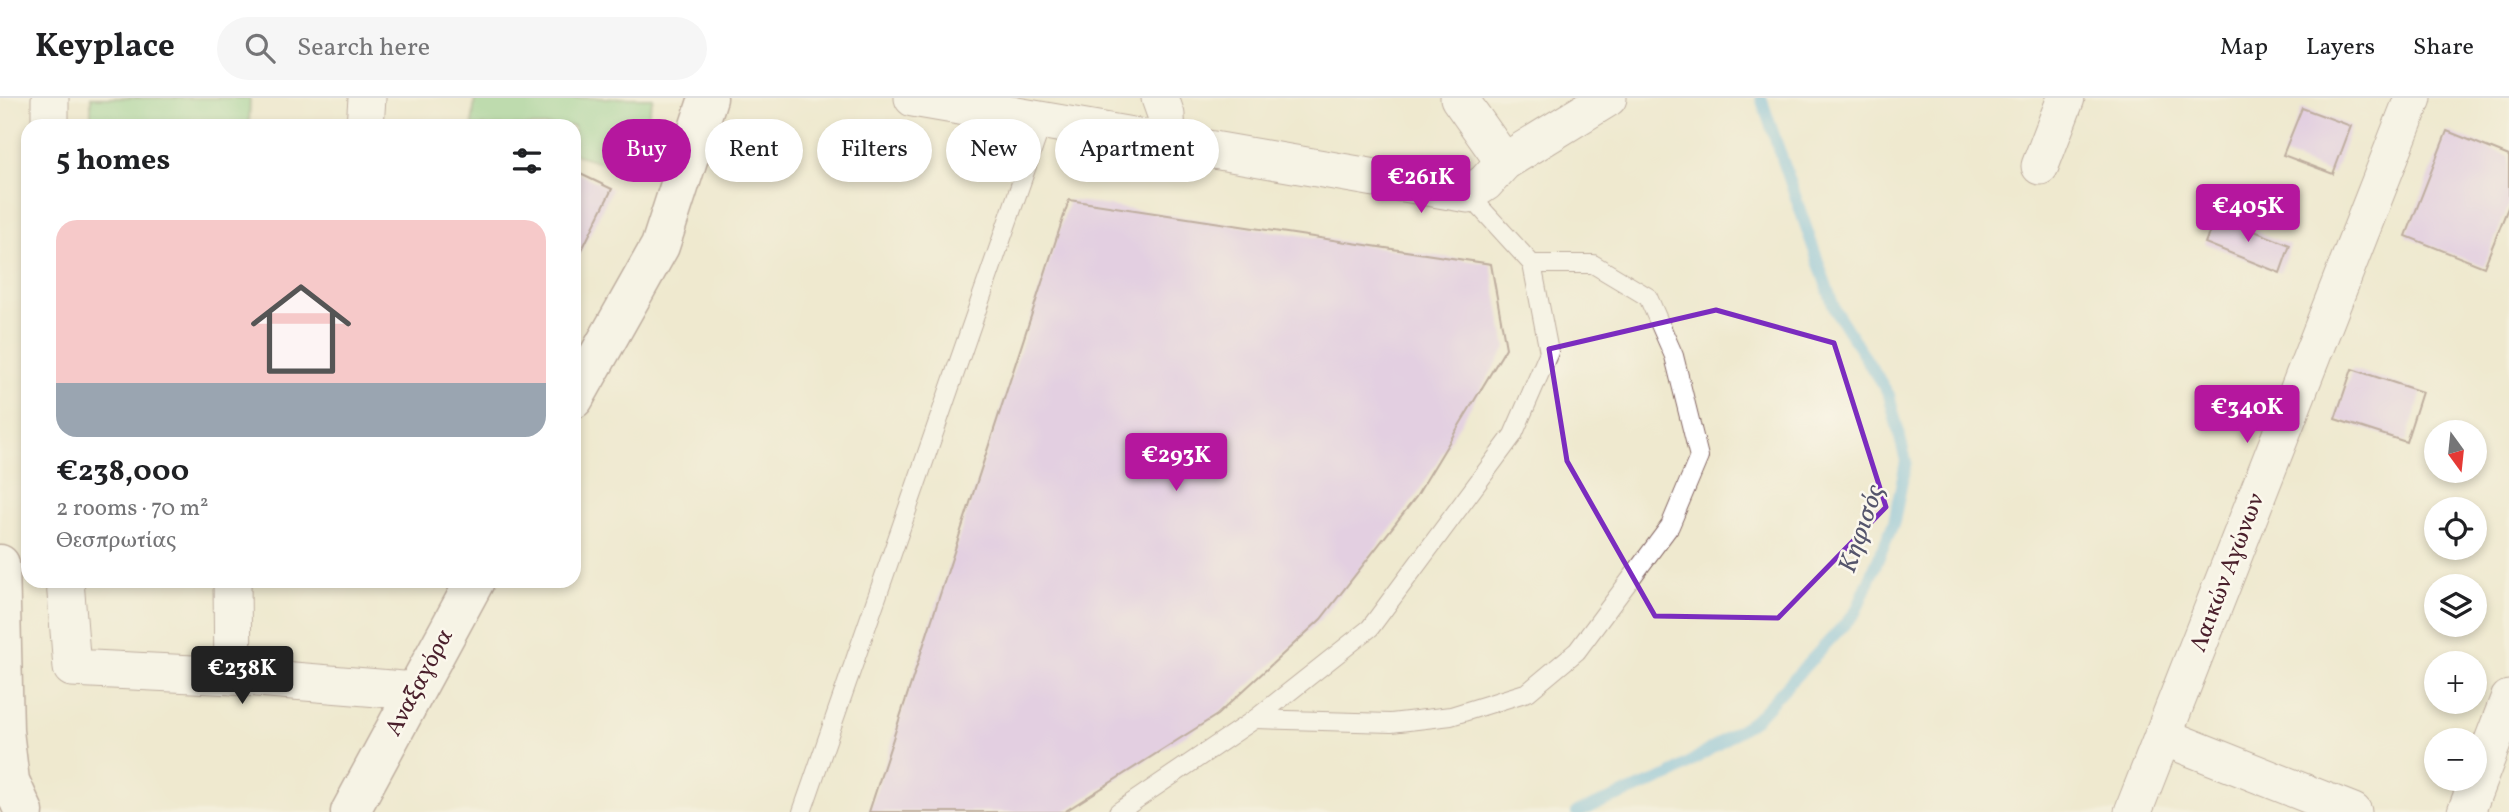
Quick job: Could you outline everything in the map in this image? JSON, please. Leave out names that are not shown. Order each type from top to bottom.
[{"type":"main road","points":[[581,387],[660,246],[708,98]]},
{"type":"main road","points":[[0,564],[4,731],[10,781],[24,812]]},
{"type":"main road","name":"Αναξαγόρα","points":[[335,812],[357,799],[471,588]]},
{"type":"street","points":[[50,98],[50,119]]},
{"type":"street","points":[[366,119],[367,98]]},
{"type":"street","points":[[913,98],[1055,122]]},
{"type":"street","points":[[1160,98],[1166,119]]},
{"type":"street","points":[[1459,98],[1504,162]]},
{"type":"street","points":[[1219,151],[1468,194],[1485,183],[1504,162],[1608,98]]},
{"type":"street","points":[[2040,166],[2066,98]]},
{"type":"street","name":"Λαικών Αγώνων","points":[[2133,812],[2413,98]]},
{"type":"street","points":[[66,588],[72,668],[233,676],[415,691]]},
{"type":"street","points":[[232,588],[233,676]]},
{"type":"street","points":[[2466,812],[2509,699]]},
{"type":"street","points":[[2164,737],[2353,812]]},
{"type":"lane","points":[[802,812],[1043,120]]},
{"type":"lane","points":[[1118,812],[1255,719],[1370,628],[1513,435],[1549,352],[1532,264],[1468,194]]},
{"type":"lane","points":[[1255,719],[1391,723],[1451,716],[1528,692],[1577,651],[1670,526],[1699,457],[1674,356],[1648,297],[1593,264],[1532,264]]},
{"type":"highlighted area","points":[[1716,310],[1834,343],[1886,507],[1778,618],[1655,616],[1567,461],[1549,349]]},
{"type":"green space","points":[[91,98],[250,98],[249,119],[91,119]]},
{"type":"green space","points":[[475,98],[653,98],[647,119],[602,119],[602,163],[581,156],[581,119],[473,119]]},
{"type":"building","points":[[2302,108],[2351,126],[2333,174],[2283,155]]},
{"type":"building","points":[[2447,131],[2509,156],[2509,205],[2484,267],[2406,236]]},
{"type":"building","points":[[581,174],[612,189],[581,252]]},
{"type":"building","points":[[1069,200],[1491,264],[1506,348],[1416,497],[1321,619],[1217,715],[1064,812],[869,812]]},
{"type":"building","points":[[2216,216],[2290,245],[2280,273],[2205,243]]},
{"type":"building","points":[[2352,369],[2422,392],[2406,442],[2335,419]]},
{"type":"waterway","name":"Κηφισός","points":[[1577,812],[1669,776],[1756,719],[1855,613],[1894,522],[1906,461],[1889,395],[1835,310],[1761,98]]}]
